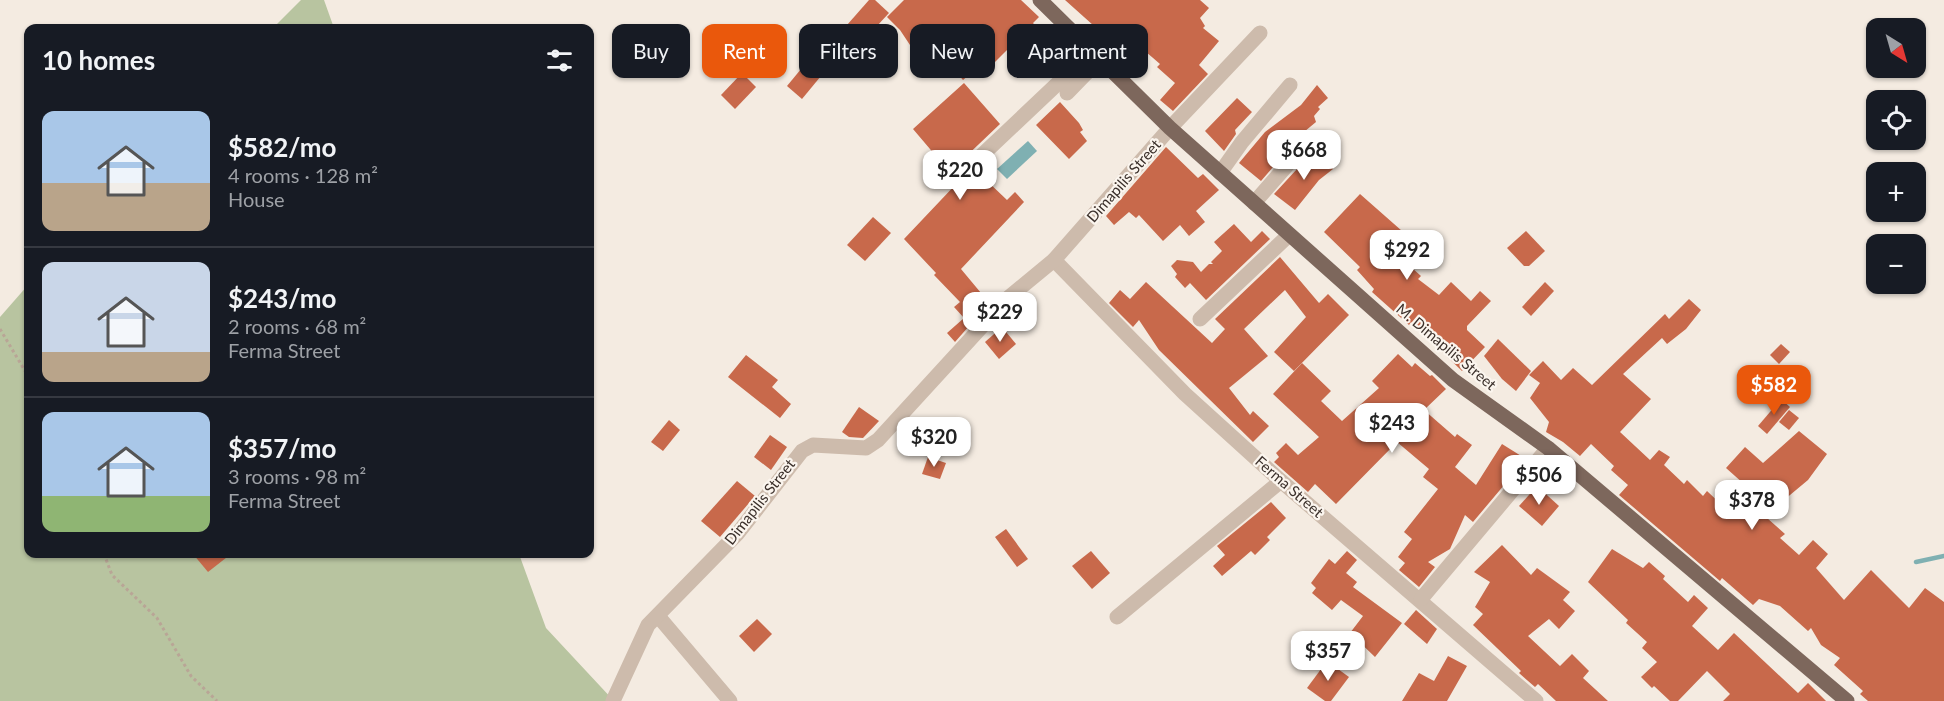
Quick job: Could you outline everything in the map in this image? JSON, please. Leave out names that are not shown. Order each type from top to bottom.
[{"type":"main road","name":"M. Dimapilis Street","points":[[1040,0],[1064,24]]},
{"type":"main road","name":"M. Dimapilis Street","points":[[1119,78],[1170,128],[1454,380],[1548,448],[1847,701]]},
{"type":"street","name":"Dimapilis Street","points":[[613,701],[648,625],[738,533],[802,451],[813,445],[866,448],[878,440],[1008,298],[1054,260],[1170,128],[1260,33]]},
{"type":"street","points":[[964,172],[1070,78]]},
{"type":"street","points":[[1067,93],[1078,78]]},
{"type":"street","points":[[1220,173],[1242,142],[1290,84]]},
{"type":"street","points":[[1254,203],[1289,163]]},
{"type":"street","points":[[1200,319],[1289,235]]},
{"type":"street","name":"Ferma Street","points":[[1054,260],[1185,394],[1281,481],[1421,599],[1536,701]]},
{"type":"street","points":[[1421,599],[1548,448]]},
{"type":"street","points":[[1117,617],[1281,481]]},
{"type":"street","points":[[658,616],[730,701]]},
{"type":"path","points":[[0,328],[24,369]]},
{"type":"path","points":[[106,558],[112,575],[157,618],[191,676],[217,701]]},
{"type":"green space","points":[[301,0],[324,0],[333,24],[277,24]]},
{"type":"green space","points":[[24,290],[24,558],[520,558],[546,628],[614,701],[0,701],[0,317]]},
{"type":"water","points":[[1028,141],[1037,151],[1007,179],[997,169]]},
{"type":"building","points":[[869,0],[875,0],[889,13],[879,24],[848,24]]},
{"type":"building","points":[[904,0],[1021,0],[1039,17],[1034,24],[1007,24],[1007,50],[995,62],[995,24],[910,24],[910,45],[898,28],[898,24],[894,24],[887,17]]},
{"type":"building","points":[[1065,0],[1200,0],[1209,8],[1200,18],[1205,26],[1203,28],[1219,41],[1199,65],[1208,74],[1173,111],[1160,100],[1175,83],[1157,67],[1160,64],[1148,54],[1148,24],[1092,24]]},
{"type":"building","points":[[799,71],[799,78],[819,78],[802,99],[787,86]]},
{"type":"building","points":[[737,78],[747,78],[756,87],[735,109],[721,95]]},
{"type":"building","points":[[964,83],[1000,124],[957,165],[955,175],[961,181],[966,182],[981,169],[989,177],[986,180],[1007,200],[1015,192],[1024,202],[961,269],[986,299],[972,312],[977,317],[955,342],[947,333],[964,318],[954,307],[960,302],[904,239],[958,182],[913,129]]},
{"type":"building","points":[[1317,85],[1328,98],[1318,107],[1320,109],[1314,116],[1316,122],[1275,156],[1279,160],[1261,181],[1239,163],[1265,132],[1301,105]]},
{"type":"building","points":[[1237,98],[1252,112],[1235,130],[1236,134],[1224,151],[1205,131]]},
{"type":"building","points":[[1060,102],[1079,123],[1083,130],[1080,132],[1087,141],[1069,159],[1036,125]]},
{"type":"building","points":[[1166,147],[1198,178],[1203,174],[1219,190],[1196,211],[1205,222],[1189,236],[1180,225],[1163,241],[1139,215],[1136,218],[1129,212],[1114,225],[1106,216]]},
{"type":"building","points":[[1319,151],[1333,169],[1319,180],[1295,210],[1274,194],[1297,169]]},
{"type":"building","points":[[1360,194],[1427,253],[1412,268],[1421,276],[1418,279],[1439,295],[1451,282],[1471,301],[1480,291],[1491,301],[1467,326],[1467,330],[1485,347],[1462,371],[1411,322],[1409,325],[1372,292],[1374,289],[1357,270],[1360,267],[1324,232]]},
{"type":"building","points":[[873,217],[891,233],[865,261],[847,245]]},
{"type":"building","points":[[1234,224],[1251,242],[1262,231],[1270,239],[1206,300],[1190,283],[1185,288],[1175,277],[1177,274],[1171,266],[1177,260],[1193,262],[1201,272],[1209,264],[1213,264],[1211,262],[1222,251],[1214,242]]},
{"type":"building","points":[[1526,231],[1545,251],[1529,266],[1524,266],[1507,248]]},
{"type":"building","points":[[1280,257],[1319,303],[1328,294],[1349,315],[1294,371],[1274,352],[1306,317],[1285,290],[1244,329],[1268,356],[1229,388],[1250,415],[1253,411],[1269,426],[1253,442],[1159,350],[1139,320],[1133,327],[1109,303],[1120,290],[1130,299],[1146,282],[1212,343],[1225,329],[1215,319]]},
{"type":"building","points":[[1545,282],[1554,291],[1531,316],[1522,307]]},
{"type":"building","points":[[1689,299],[1701,310],[1686,329],[1667,344],[1662,338],[1623,374],[1651,399],[1620,432],[1650,460],[1659,450],[1670,457],[1664,465],[1684,484],[1687,480],[1703,496],[1707,491],[1724,507],[1744,484],[1726,468],[1745,447],[1763,463],[1799,431],[1827,454],[1808,480],[1778,505],[1767,518],[1785,534],[1780,538],[1799,555],[1813,540],[1828,554],[1816,568],[1844,600],[1871,570],[1909,608],[1925,588],[1944,602],[1944,701],[1868,701],[1860,694],[1863,691],[1834,665],[1840,658],[1821,645],[1811,628],[1808,631],[1780,606],[1759,599],[1753,605],[1722,578],[1720,581],[1619,495],[1628,485],[1611,470],[1614,466],[1591,444],[1580,456],[1546,432],[1549,422],[1530,398],[1540,383],[1529,375],[1543,361],[1561,380],[1573,368],[1592,385],[1665,314],[1669,319]]},
{"type":"building","points":[[1002,327],[1016,344],[999,359],[985,342]]},
{"type":"building","points":[[1498,339],[1531,371],[1516,391],[1502,379],[1484,356]]},
{"type":"building","points":[[1781,344],[1790,352],[1779,364],[1770,355]]},
{"type":"building","points":[[1398,354],[1412,367],[1415,363],[1430,376],[1432,375],[1446,389],[1424,410],[1455,437],[1457,434],[1472,445],[1455,467],[1476,485],[1502,444],[1526,459],[1473,522],[1465,515],[1450,549],[1428,562],[1435,567],[1419,587],[1399,570],[1405,563],[1398,557],[1412,539],[1404,532],[1438,489],[1423,477],[1429,469],[1397,442],[1336,504],[1315,484],[1308,492],[1274,462],[1279,457],[1276,453],[1286,443],[1298,455],[1319,437],[1273,394],[1302,363],[1331,391],[1321,401],[1342,421],[1379,388],[1372,381]]},
{"type":"building","points":[[746,355],[778,380],[772,387],[791,404],[780,418],[728,377]]},
{"type":"building","points":[[1781,399],[1790,407],[1767,434],[1758,426]]},
{"type":"building","points":[[859,407],[879,421],[863,438],[849,437],[842,432]]},
{"type":"building","points":[[1789,410],[1799,418],[1789,430],[1779,422]]},
{"type":"building","points":[[669,420],[680,430],[663,451],[651,442]]},
{"type":"building","points":[[770,435],[787,447],[771,470],[754,457]]},
{"type":"building","points":[[928,457],[946,463],[940,479],[922,474]]},
{"type":"building","points":[[737,481],[755,496],[720,537],[701,521]]},
{"type":"building","points":[[1537,486],[1559,506],[1542,526],[1519,506]]},
{"type":"building","points":[[1271,502],[1286,518],[1267,537],[1270,540],[1255,555],[1251,551],[1222,576],[1213,566],[1225,555],[1217,546]]},
{"type":"building","points":[[1006,529],[1028,559],[1017,567],[995,537]]},
{"type":"building","points":[[1502,545],[1531,575],[1537,568],[1570,592],[1563,600],[1575,611],[1559,629],[1549,619],[1528,636],[1560,666],[1572,654],[1589,671],[1583,678],[1608,701],[1556,701],[1538,684],[1535,687],[1519,673],[1521,671],[1473,625],[1483,614],[1475,607],[1490,582],[1474,572]]},
{"type":"building","points":[[1612,549],[1643,568],[1649,562],[1665,576],[1663,579],[1688,602],[1694,595],[1708,608],[1692,626],[1718,650],[1734,633],[1798,693],[1808,683],[1826,701],[1723,701],[1730,694],[1707,671],[1678,701],[1670,701],[1641,677],[1657,662],[1642,648],[1647,642],[1626,623],[1628,620],[1588,582]]},
{"type":"building","points":[[1091,551],[1110,573],[1092,589],[1072,566]]},
{"type":"building","points":[[1347,551],[1357,560],[1346,573],[1357,582],[1353,587],[1402,623],[1375,657],[1350,633],[1363,616],[1341,600],[1332,610],[1312,593],[1316,588],[1311,583],[1329,559],[1335,564]]},
{"type":"building","points":[[196,558],[226,558],[208,572]]},
{"type":"building","points":[[1416,610],[1437,629],[1427,644],[1404,624]]},
{"type":"building","points":[[757,619],[772,634],[754,652],[739,636]]},
{"type":"building","points":[[1448,656],[1467,666],[1447,701],[1402,701],[1419,673],[1434,681]]},
{"type":"building","points":[[1327,661],[1349,677],[1331,701],[1325,701],[1307,688]]},
{"type":"waterway","points":[[1916,562],[1944,556]]}]
